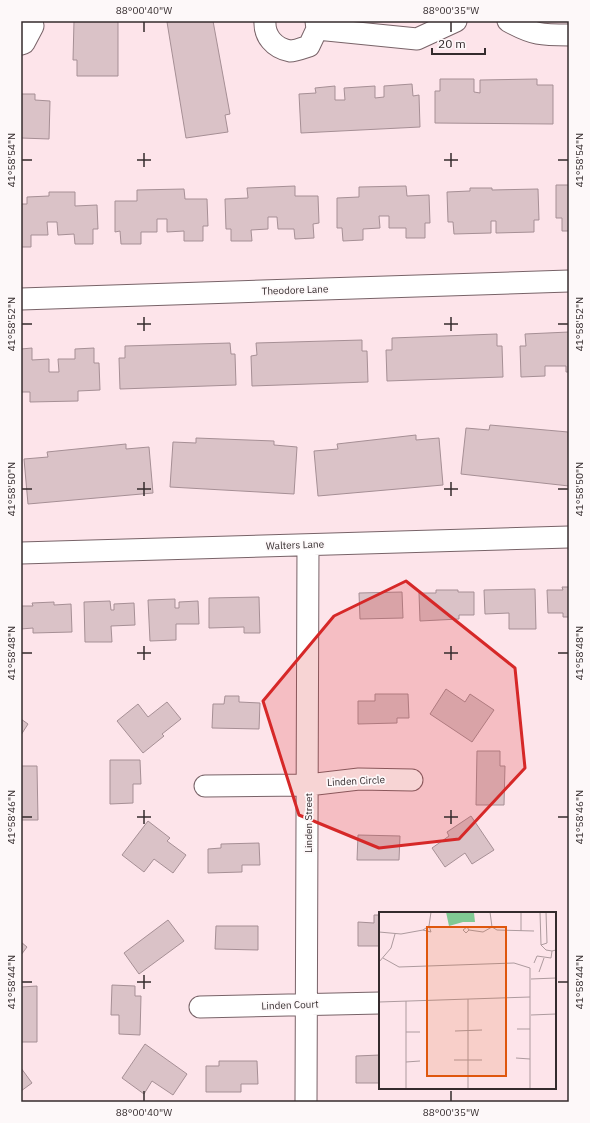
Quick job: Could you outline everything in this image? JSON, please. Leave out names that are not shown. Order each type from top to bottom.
[{"type":"street","points":[[21,44],[24,43],[33,26],[32,21]]},
{"type":"street","points":[[266,21],[267,37],[277,46],[291,51],[309,46],[317,25],[417,39],[456,21]]},
{"type":"street","points":[[508,21],[521,28],[540,35],[569,34]]},
{"type":"street","name":"Theodore Lane","points":[[21,298],[569,281]]},
{"type":"street","name":"Walters Lane","points":[[21,554],[569,537]]},
{"type":"street","name":"Linden Street","points":[[306,1102],[308,545]]},
{"type":"street","name":"Linden Circle","points":[[205,786],[308,785],[359,779],[412,780]]},
{"type":"street","name":"Linden Court","points":[[200,1007],[379,1003]]},
{"type":"highlighted area","points":[[406,581],[515,668],[525,768],[459,839],[379,848],[299,815],[263,701],[334,616]]},
{"type":"building","points":[[74,21],[118,21],[118,76],[77,76],[77,60],[73,60]]},
{"type":"building","points":[[213,21],[230,114],[225,115],[228,132],[186,138],[167,22]]},
{"type":"building","points":[[440,79],[474,79],[474,92],[480,93],[480,80],[537,79],[537,85],[553,85],[553,124],[435,123],[435,91],[440,91]]},
{"type":"building","points":[[412,84],[413,96],[419,95],[420,127],[301,133],[299,94],[316,93],[315,88],[335,86],[335,100],[345,100],[344,88],[375,86],[375,98],[384,97],[384,86]]},
{"type":"building","points":[[21,94],[35,94],[35,100],[50,101],[49,139],[21,138]]},
{"type":"building","points":[[556,185],[569,185],[569,231],[562,231],[562,218],[556,218]]},
{"type":"building","points":[[295,186],[295,196],[318,196],[319,223],[313,224],[314,238],[295,239],[294,229],[278,229],[277,217],[268,217],[268,229],[251,230],[252,241],[231,241],[231,229],[226,229],[225,199],[248,198],[247,188]]},
{"type":"building","points":[[406,186],[407,196],[429,195],[430,223],[425,223],[425,238],[406,238],[406,228],[389,228],[389,216],[379,216],[380,228],[363,229],[363,240],[343,241],[342,228],[337,228],[337,198],[359,197],[359,187]]},
{"type":"building","points":[[470,188],[492,188],[492,190],[538,189],[539,220],[534,220],[534,232],[496,233],[496,221],[491,221],[491,233],[454,234],[453,222],[448,222],[447,192],[470,191]]},
{"type":"building","points":[[184,189],[185,199],[207,199],[208,226],[203,226],[203,241],[184,241],[184,231],[167,232],[167,219],[157,219],[157,232],[141,232],[141,244],[121,244],[120,231],[115,232],[115,201],[137,201],[137,190]]},
{"type":"building","points":[[49,192],[75,192],[75,206],[97,205],[98,229],[93,229],[93,244],[75,244],[74,234],[58,235],[57,222],[47,222],[48,235],[31,235],[31,247],[21,247],[21,204],[27,204],[27,197],[49,196]]},
{"type":"building","points":[[569,332],[569,372],[566,372],[566,366],[545,366],[545,376],[521,377],[520,346],[526,346],[525,334]]},
{"type":"building","points":[[497,334],[497,346],[502,346],[503,377],[387,381],[386,350],[392,350],[392,338]]},
{"type":"building","points":[[362,340],[362,351],[367,351],[368,382],[252,386],[251,356],[257,355],[256,343]]},
{"type":"building","points":[[230,343],[231,354],[235,354],[236,385],[120,389],[119,358],[125,358],[125,346]]},
{"type":"building","points":[[32,348],[32,360],[49,359],[49,372],[59,372],[58,359],[75,359],[75,349],[94,348],[94,363],[99,363],[100,390],[78,391],[78,401],[30,402],[30,392],[21,392],[21,349]]},
{"type":"building","points":[[490,425],[568,432],[569,486],[461,474],[466,428],[489,430]]},
{"type":"building","points":[[416,435],[416,440],[439,438],[443,485],[318,496],[314,451],[338,449],[337,444]]},
{"type":"building","points":[[196,438],[274,441],[274,445],[297,447],[294,494],[170,487],[173,442],[196,443]]},
{"type":"building","points":[[126,444],[126,449],[149,447],[153,493],[28,504],[24,459],[48,457],[47,452]]},
{"type":"building","points":[[562,587],[569,587],[569,617],[563,617],[563,613],[548,613],[547,590],[563,590]]},
{"type":"building","points":[[535,589],[536,629],[509,629],[509,613],[485,614],[484,590]]},
{"type":"building","points":[[436,590],[474,592],[474,615],[459,615],[459,619],[420,621],[419,593],[436,593]]},
{"type":"building","points":[[402,592],[403,618],[360,619],[359,593]]},
{"type":"building","points":[[259,597],[260,633],[244,633],[244,627],[209,628],[209,598]]},
{"type":"building","points":[[175,599],[175,608],[179,608],[179,602],[198,601],[199,624],[176,624],[176,640],[150,641],[148,600]]},
{"type":"building","points":[[110,601],[111,610],[114,610],[114,604],[134,603],[135,625],[111,626],[112,642],[85,642],[84,602]]},
{"type":"building","points":[[54,602],[54,605],[71,604],[72,632],[33,633],[33,628],[21,629],[21,606],[33,606],[32,603]]},
{"type":"building","points":[[446,689],[465,702],[470,694],[494,710],[472,742],[430,714]]},
{"type":"building","points":[[375,694],[408,694],[409,718],[397,718],[397,723],[358,724],[358,701],[375,701]]},
{"type":"building","points":[[225,696],[239,696],[239,702],[260,703],[259,729],[212,728],[213,704],[224,704]]},
{"type":"building","points":[[167,702],[181,719],[162,734],[164,736],[143,753],[117,721],[138,704],[148,717]]},
{"type":"building","points":[[21,719],[28,724],[21,735]]},
{"type":"building","points":[[477,751],[500,751],[500,766],[505,766],[504,805],[476,805]]},
{"type":"building","points":[[110,760],[140,760],[141,784],[133,784],[133,803],[110,804]]},
{"type":"building","points":[[21,766],[37,766],[38,820],[21,820]]},
{"type":"building","points":[[471,816],[494,850],[472,864],[465,853],[445,867],[432,848],[449,836],[447,832]]},
{"type":"building","points":[[148,821],[170,838],[167,841],[186,855],[173,873],[154,859],[144,872],[122,855]]},
{"type":"building","points":[[358,835],[400,836],[399,860],[357,860]]},
{"type":"building","points":[[259,843],[260,865],[242,865],[242,872],[208,873],[208,849],[221,848],[221,844]]},
{"type":"building","points":[[374,915],[379,915],[379,946],[358,946],[358,922],[374,923]]},
{"type":"building","points":[[168,920],[184,941],[139,974],[124,953]]},
{"type":"building","points":[[216,926],[258,926],[258,950],[215,949]]},
{"type":"building","points":[[21,942],[27,947],[21,955]]},
{"type":"building","points":[[112,985],[135,986],[135,996],[141,996],[140,1035],[119,1034],[119,1015],[111,1015]]},
{"type":"building","points":[[37,986],[37,1042],[21,1042],[21,987]]},
{"type":"building","points":[[145,1044],[187,1074],[173,1095],[152,1081],[144,1094],[122,1078]]},
{"type":"building","points":[[379,1055],[379,1083],[356,1083],[356,1056]]},
{"type":"building","points":[[219,1061],[257,1061],[258,1084],[241,1084],[241,1092],[206,1092],[206,1066],[219,1066]]},
{"type":"building","points":[[21,1068],[32,1083],[21,1091]]}]
